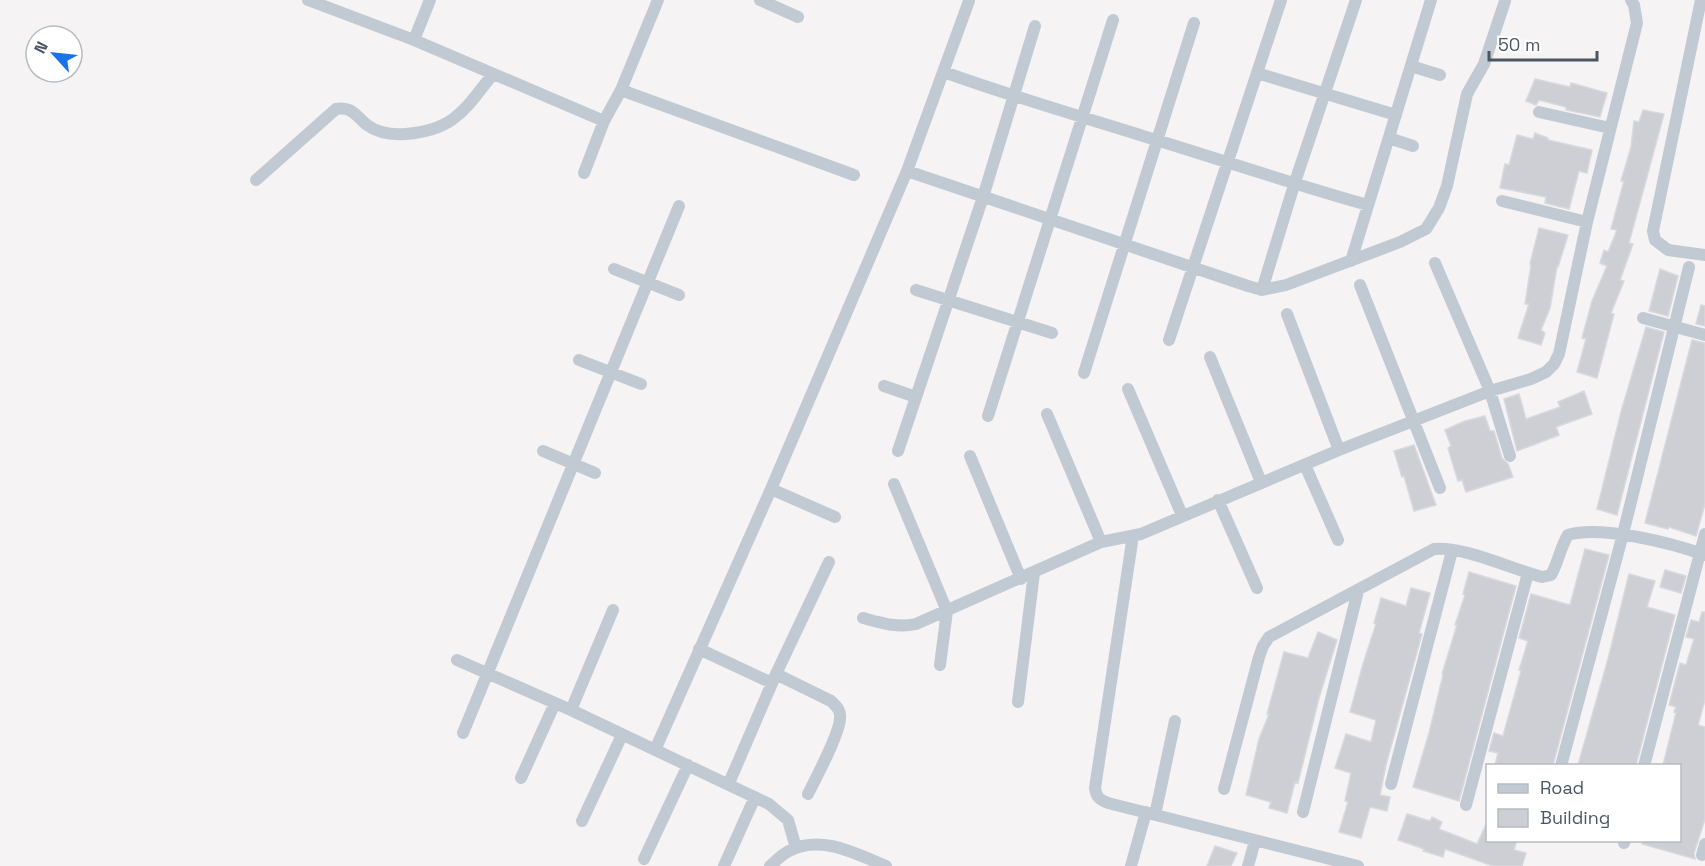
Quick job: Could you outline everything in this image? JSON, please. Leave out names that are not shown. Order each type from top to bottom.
[{"type":"street","points":[[308,0],[414,40],[604,121]]},
{"type":"street","points":[[414,40],[430,0]]},
{"type":"street","points":[[584,173],[604,121],[621,90],[658,0]]},
{"type":"street","points":[[760,0],[798,17]]},
{"type":"street","points":[[1169,340],[1281,0]]},
{"type":"street","points":[[1263,290],[1294,185],[1356,0]]},
{"type":"street","points":[[1351,261],[1431,0]]},
{"type":"street","points":[[863,618],[892,626],[904,627],[916,624],[1101,542],[1131,537],[1339,450],[1490,391],[1531,379],[1546,372],[1554,364],[1559,354],[1587,222],[1637,23],[1631,0]]},
{"type":"street","points":[[1701,0],[1653,231],[1655,240],[1668,250],[1705,255]]},
{"type":"street","points":[[655,750],[771,489],[907,171],[969,1]]},
{"type":"street","points":[[907,171],[1263,290],[1286,285],[1400,242],[1426,229],[1439,208],[1447,186],[1467,94],[1484,64],[1505,1]]},
{"type":"street","points":[[988,416],[1113,20]]},
{"type":"street","points":[[1084,373],[1194,22]]},
{"type":"street","points":[[898,451],[983,197],[1035,27]]},
{"type":"street","points":[[1411,66],[1440,75]]},
{"type":"street","points":[[944,72],[1014,97],[1157,140],[1294,185],[1368,205]]},
{"type":"street","points":[[1257,73],[1396,115]]},
{"type":"street","points":[[256,180],[336,109],[345,108],[353,111],[368,126],[380,132],[399,135],[427,132],[451,122],[463,112],[493,74]]},
{"type":"street","points":[[621,90],[854,175]]},
{"type":"street","points":[[1539,112],[1610,128]]},
{"type":"street","points":[[1389,138],[1413,146]]},
{"type":"street","points":[[1503,201],[1587,222]]},
{"type":"street","points":[[463,733],[679,206]]},
{"type":"street","points":[[1436,263],[1490,391],[1510,456]]},
{"type":"street","points":[[1561,764],[1623,534],[1689,267]]},
{"type":"street","points":[[614,269],[679,295]]},
{"type":"street","points":[[1360,285],[1440,488]]},
{"type":"street","points":[[916,290],[1052,333]]},
{"type":"street","points":[[1287,314],[1339,450]]},
{"type":"street","points":[[1643,318],[1705,335]]},
{"type":"street","points":[[1210,357],[1261,482]]},
{"type":"street","points":[[579,360],[641,384]]},
{"type":"street","points":[[884,386],[916,397]]},
{"type":"street","points":[[1128,389],[1182,515]]},
{"type":"street","points":[[1047,414],[1101,542]]},
{"type":"street","points":[[543,452],[595,473]]},
{"type":"street","points":[[970,456],[1020,579]]},
{"type":"street","points":[[1305,465],[1338,540]]},
{"type":"street","points":[[894,484],[947,611],[940,665]]},
{"type":"street","points":[[771,489],[835,517]]},
{"type":"street","points":[[1218,500],[1257,588]]},
{"type":"street","points":[[1224,789],[1263,646],[1269,637],[1434,549],[1444,548],[1479,557],[1542,577],[1551,575],[1556,567],[1563,543],[1568,535],[1576,533],[1623,534],[1703,554]]},
{"type":"street","points":[[1644,764],[1703,554],[1705,534]]},
{"type":"street","points":[[1131,537],[1095,788],[1096,795],[1101,800],[1150,814],[1358,866]]},
{"type":"street","points":[[1391,784],[1452,551]]},
{"type":"street","points":[[729,783],[774,678],[829,562]]},
{"type":"street","points":[[1018,702],[1034,573]]},
{"type":"street","points":[[1466,804],[1528,573]]},
{"type":"street","points":[[1303,813],[1358,591]]},
{"type":"street","points":[[571,710],[613,610]]},
{"type":"street","points":[[699,649],[831,701],[838,708],[840,717],[836,731],[808,794]]},
{"type":"street","points":[[457,660],[571,710],[729,783],[769,804],[788,820],[796,848]]},
{"type":"street","points":[[521,778],[555,703]]},
{"type":"street","points":[[1131,866],[1150,814],[1175,721]]},
{"type":"street","points":[[582,821],[622,735]]},
{"type":"street","points":[[644,859],[688,765]]},
{"type":"street","points":[[724,866],[755,797]]},
{"type":"street","points":[[1248,866],[1256,841]]},
{"type":"street","points":[[770,866],[796,848],[827,844],[886,866]]},
{"type":"building","points":[[1535,79],[1570,87],[1571,83],[1607,93],[1600,117],[1566,110],[1566,107],[1539,100],[1536,105],[1526,101]]},
{"type":"building","points":[[1643,110],[1664,114],[1629,243],[1633,244],[1620,280],[1624,281],[1611,313],[1614,314],[1597,378],[1577,372],[1586,339],[1582,338],[1592,301],[1607,266],[1600,263],[1604,250],[1608,252],[1617,230],[1611,229],[1624,181],[1621,181],[1631,147],[1634,121],[1639,122]]},
{"type":"building","points":[[1535,133],[1548,140],[1592,150],[1587,173],[1579,171],[1569,209],[1545,203],[1546,197],[1500,188],[1505,164],[1509,165],[1517,135],[1533,139]]},
{"type":"building","points":[[1539,228],[1568,235],[1557,266],[1550,308],[1541,330],[1545,333],[1541,345],[1518,338],[1529,304],[1525,304],[1530,264]]},
{"type":"building","points":[[1660,269],[1678,276],[1668,316],[1649,311]]},
{"type":"building","points":[[1701,305],[1705,306],[1705,326],[1696,324]]},
{"type":"building","points":[[1646,327],[1664,332],[1617,515],[1597,509],[1621,412]]},
{"type":"building","points":[[1692,340],[1705,343],[1705,504],[1696,536],[1669,527],[1668,529],[1645,523]]},
{"type":"building","points":[[1584,391],[1592,414],[1556,427],[1559,435],[1517,451],[1504,399],[1519,394],[1526,419],[1560,407],[1558,402]]},
{"type":"building","points":[[1485,416],[1490,431],[1494,431],[1502,458],[1508,464],[1513,477],[1466,492],[1462,480],[1458,481],[1448,448],[1451,446],[1445,430],[1465,421]]},
{"type":"building","points":[[1414,445],[1436,505],[1414,511],[1394,451]]},
{"type":"building","points":[[1585,549],[1609,555],[1553,764],[1495,764],[1498,753],[1489,751],[1494,733],[1503,736],[1521,671],[1519,670],[1528,641],[1519,638],[1531,594],[1570,605]]},
{"type":"building","points":[[1665,570],[1686,576],[1681,593],[1660,587]]},
{"type":"building","points":[[1469,572],[1516,586],[1459,801],[1413,787],[1457,625],[1455,625],[1465,595],[1463,594]]},
{"type":"building","points":[[1629,574],[1655,581],[1647,607],[1675,615],[1636,764],[1578,764]]},
{"type":"building","points":[[1411,588],[1430,593],[1419,633],[1422,634],[1380,795],[1390,797],[1387,811],[1370,807],[1361,838],[1339,832],[1348,802],[1345,801],[1351,773],[1335,768],[1346,734],[1371,742],[1376,720],[1350,712],[1376,624],[1374,623],[1381,598],[1406,606]]},
{"type":"building","points":[[1702,612],[1705,612],[1705,700],[1698,725],[1705,727],[1705,819],[1694,853],[1695,859],[1642,844],[1642,842],[1681,842],[1681,764],[1663,764],[1676,713],[1674,712],[1676,707],[1669,705],[1680,663],[1686,665],[1694,639],[1686,637],[1691,620],[1699,622]]},
{"type":"building","points":[[1318,632],[1337,640],[1319,698],[1298,783],[1295,782],[1287,813],[1269,808],[1271,802],[1246,795],[1259,739],[1269,714],[1267,714],[1284,652],[1308,658]]},
{"type":"building","points":[[1407,814],[1430,821],[1432,817],[1442,822],[1439,829],[1477,844],[1486,824],[1486,842],[1516,842],[1514,850],[1526,853],[1522,866],[1493,866],[1445,849],[1443,857],[1398,840]]},
{"type":"building","points":[[1215,846],[1237,853],[1231,866],[1207,866]]}]
